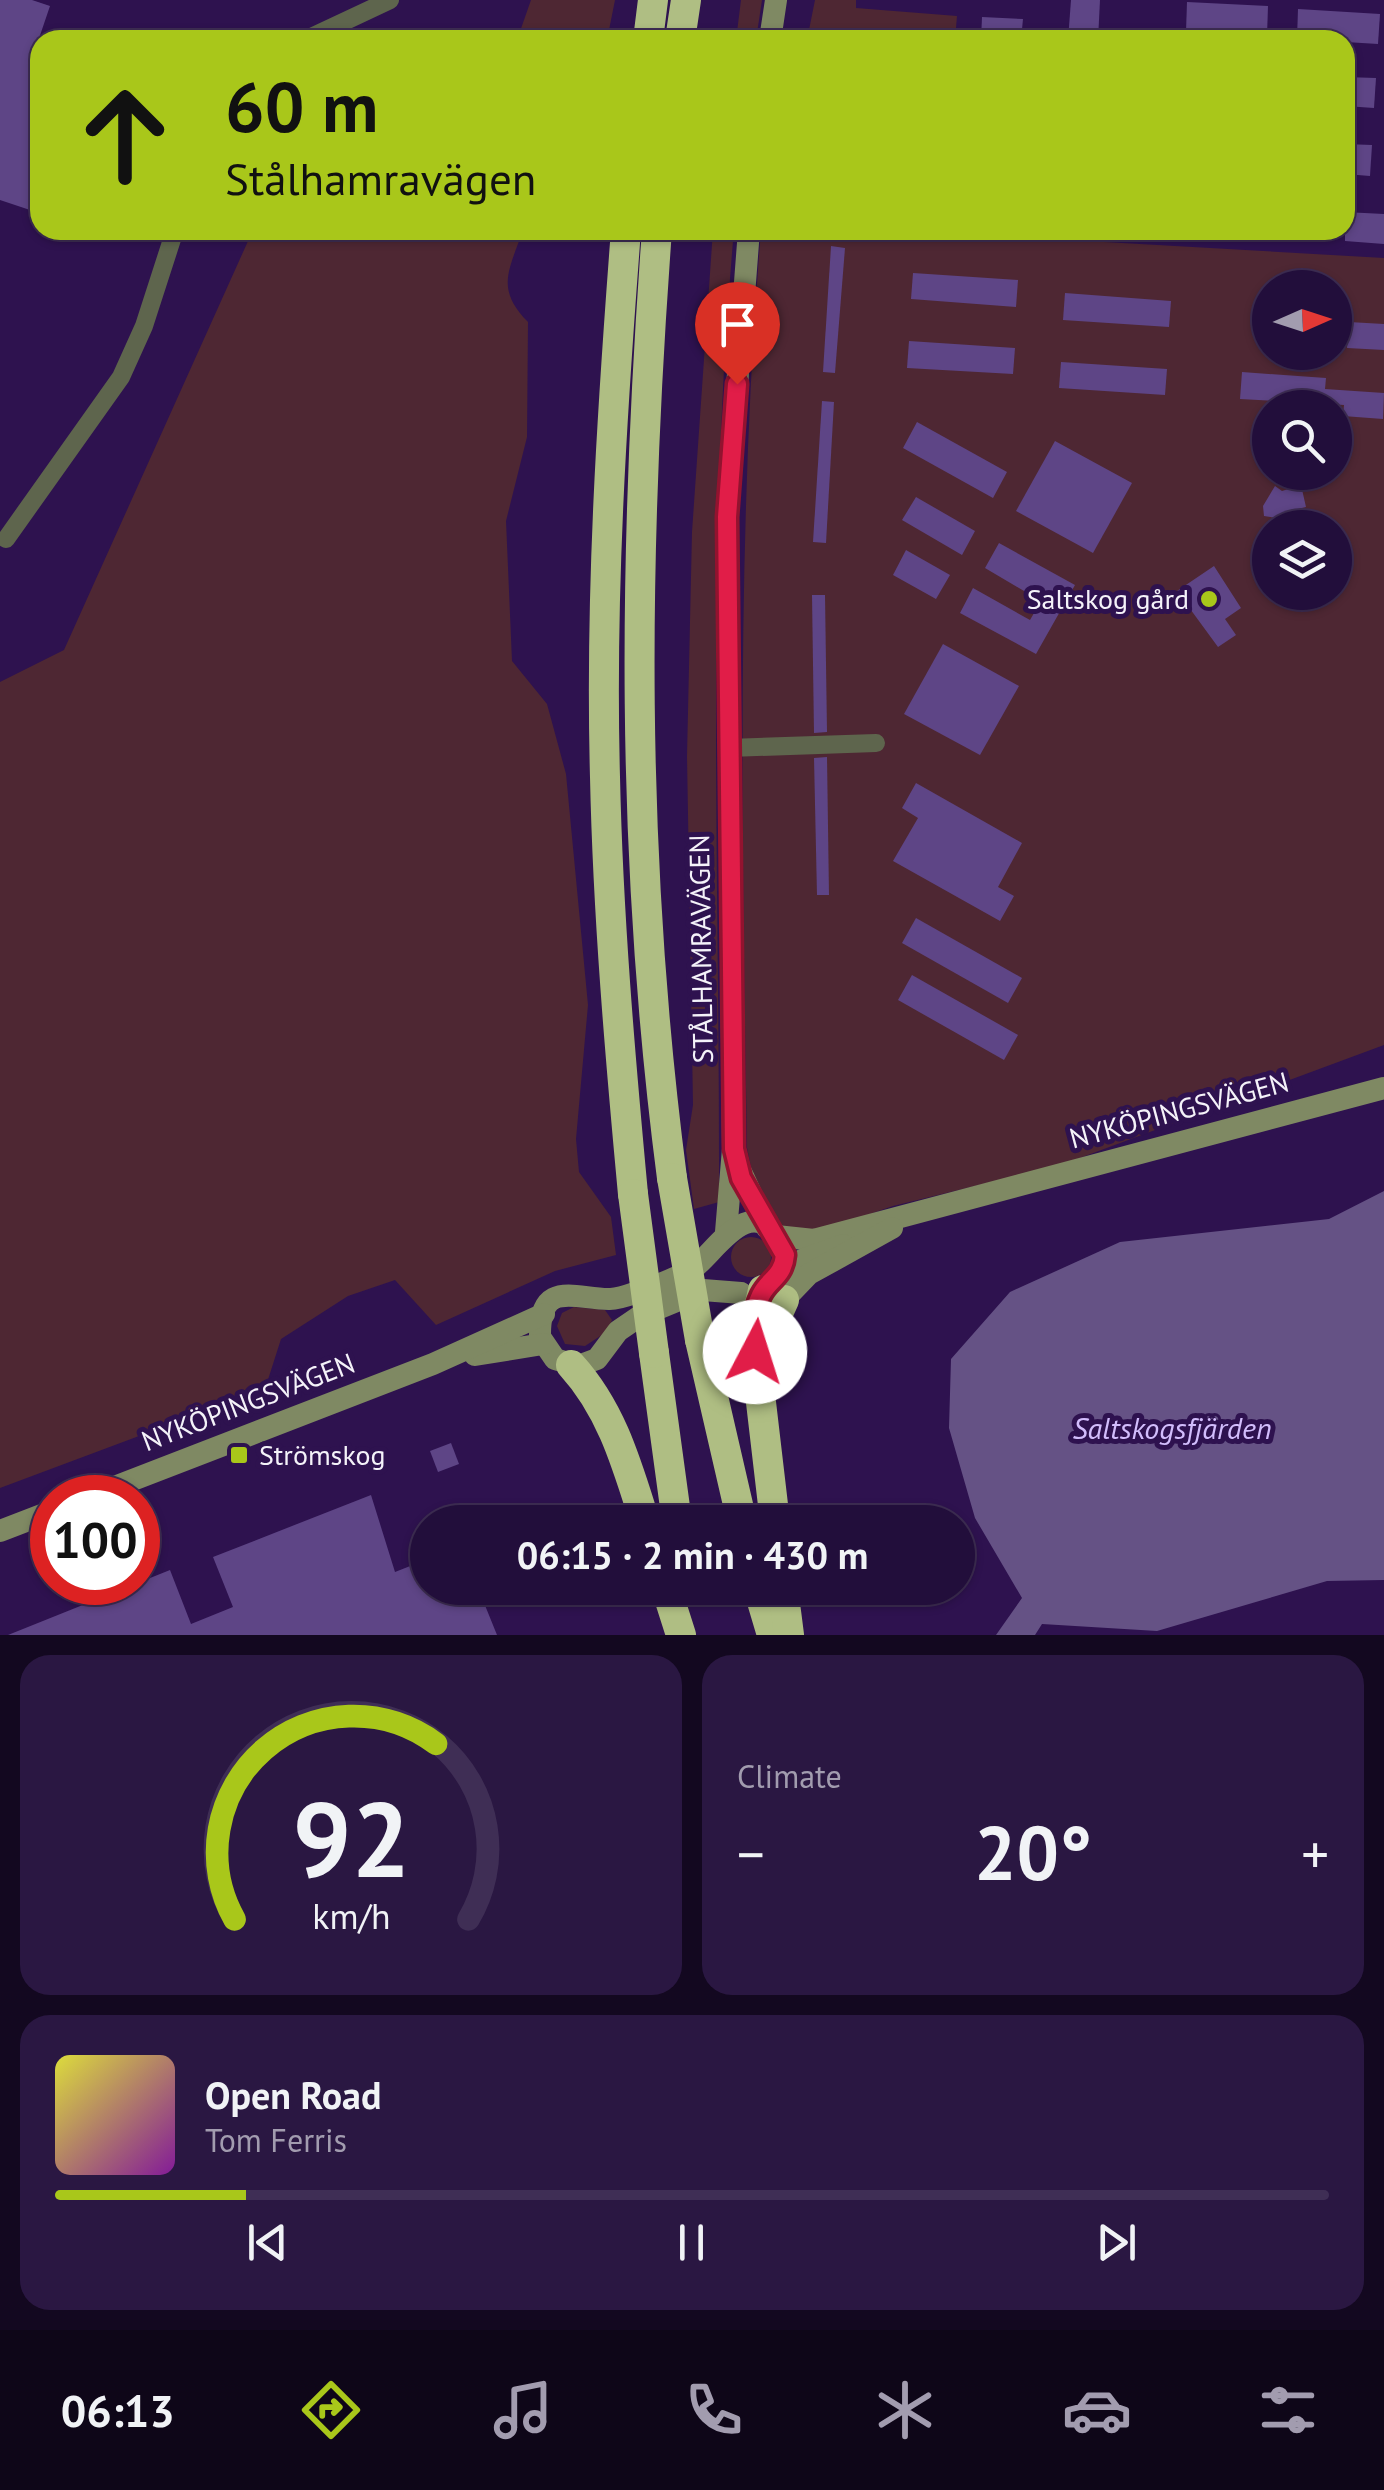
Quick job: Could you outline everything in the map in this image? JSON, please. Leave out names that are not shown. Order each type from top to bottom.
[{"type":"highway","points":[[649,30],[653,0]]},
{"type":"highway","points":[[682,30],[686,0]]},
{"type":"highway","points":[[625,240],[610,444],[605,776],[619,1049],[675,1505]]},
{"type":"highway","points":[[657,240],[642,428],[638,776],[654,1044],[700,1340],[738,1505]]},
{"type":"highway","points":[[767,1290],[753,1334],[773,1505]]},
{"type":"highway","points":[[571,1365],[597,1394],[612,1425],[639,1505]]},
{"type":"highway","points":[[671,1605],[681,1635]]},
{"type":"highway","points":[[691,1605],[696,1635]]},
{"type":"highway","points":[[763,1605],[772,1635]]},
{"type":"highway","points":[[785,1605],[789,1635]]},
{"type":"main road","points":[[772,30],[776,0]]},
{"type":"main road","name":"STÅLHAMRAVÄGEN","points":[[723,1236],[734,1149],[727,517],[748,240]]},
{"type":"main road","name":"NYKÖPINGSVÄGEN","points":[[772,1232],[814,1240],[1384,1088]]},
{"type":"main road","name":"STÅLHAMRAVÄGEN","points":[[734,1149],[741,1178],[772,1232]]},
{"type":"main road","name":"NYKÖPINGSVÄGEN","points":[[767,1290],[809,1274],[893,1227],[990,1192]]},
{"type":"main road","points":[[742,1224],[772,1232],[785,1255],[767,1290],[726,1285],[716,1270],[723,1236],[742,1224]]},
{"type":"main road","name":"NYKÖPINGSVÄGEN","points":[[145,1475],[432,1364],[544,1314],[563,1295],[616,1299],[652,1287],[695,1268],[723,1236]]},
{"type":"main road","points":[[544,1314],[542,1344],[555,1359],[571,1365],[597,1359],[626,1324],[702,1290],[767,1290]]},
{"type":"main road","name":"NYKÖPINGSVÄGEN","points":[[432,1364],[542,1344]]},
{"type":"main road","points":[[0,1532],[30,1519]]},
{"type":"street","points":[[326,30],[390,0]]},
{"type":"street","points":[[6,539],[121,377],[144,326],[173,240]]},
{"type":"street","points":[[729,748],[876,743]]},
{"type":"shaded area","points":[[531,0],[615,0],[609,30],[520,30]]},
{"type":"shaded area","points":[[741,0],[762,0],[758,30],[737,30]]},
{"type":"shaded area","points":[[815,0],[856,0],[856,8],[957,16],[956,30],[809,30]]},
{"type":"shaded area","points":[[248,240],[519,240],[508,289],[528,322],[527,437],[506,521],[512,661],[547,704],[566,774],[588,1005],[576,1139],[579,1172],[611,1217],[616,1255],[555,1271],[436,1325],[395,1280],[348,1296],[281,1339],[265,1389],[0,1488],[0,682],[64,650]]},
{"type":"shaded area","points":[[712,240],[733,240],[725,351],[717,594],[719,1202],[694,1209],[686,1150],[693,1105],[687,756],[692,532]]},
{"type":"shaded area","points":[[760,240],[1069,240],[1384,258],[1384,1045],[1061,1165],[893,1206],[812,1234],[786,1229],[757,1195],[747,1148],[744,574]]},
{"type":"shaded area","points":[[751,1237],[765,1243],[771,1257],[765,1271],[751,1277],[737,1271],[731,1257],[737,1243]]},
{"type":"shaded area","points":[[574,1307],[605,1310],[612,1320],[608,1331],[585,1346],[565,1344],[557,1326],[562,1313]]},
{"type":"water","name":"Saltskogsfjärden","points":[[1384,1191],[1384,1580],[1327,1581],[1157,1631],[1042,1624],[1035,1635],[996,1635],[1022,1598],[975,1518],[975,1505],[971,1505],[949,1428],[951,1359],[1010,1292],[1120,1242],[1329,1219]]},
{"type":"building","points":[[0,0],[32,0],[50,6],[42,30],[30,30],[30,210],[0,200]]},
{"type":"building","points":[[1071,0],[1100,0],[1098,30],[1069,30]]},
{"type":"building","points":[[1187,2],[1268,6],[1267,30],[1186,30]]},
{"type":"building","points":[[1298,9],[1380,14],[1378,44],[1355,43],[1355,30],[1297,30]]},
{"type":"building","points":[[982,17],[1023,19],[1022,30],[981,30]]},
{"type":"building","points":[[1355,77],[1376,78],[1374,108],[1355,107]]},
{"type":"building","points":[[1355,144],[1372,145],[1370,176],[1355,175]]},
{"type":"building","points":[[1355,213],[1384,214],[1384,244],[1345,241],[1355,240]]},
{"type":"building","points":[[831,246],[845,248],[835,373],[823,372]]},
{"type":"building","points":[[913,273],[1018,280],[1016,307],[911,299]]},
{"type":"building","points":[[1065,293],[1171,301],[1169,327],[1063,320]]},
{"type":"building","points":[[1352,322],[1384,324],[1384,350],[1352,348]]},
{"type":"building","points":[[909,341],[1015,348],[1013,374],[907,368]]},
{"type":"building","points":[[1061,362],[1167,369],[1165,395],[1059,388]]},
{"type":"building","points":[[1242,372],[1326,378],[1325,389],[1340,390],[1252,390],[1252,400],[1240,399]]},
{"type":"building","points":[[1352,391],[1384,393],[1383,419],[1352,417]]},
{"type":"building","points":[[822,401],[834,402],[826,543],[813,542]]},
{"type":"building","points":[[917,422],[1007,472],[993,498],[903,448]]},
{"type":"building","points":[[1055,441],[1132,483],[1093,553],[1016,511]]},
{"type":"building","points":[[1273,490],[1302,490],[1306,507],[1263,510]]},
{"type":"building","points":[[916,497],[975,531],[962,555],[902,520]]},
{"type":"building","points":[[999,543],[1075,585],[1036,654],[960,613],[973,588],[1030,620],[1041,601],[985,568]]},
{"type":"building","points":[[906,550],[950,575],[936,599],[893,575]]},
{"type":"building","name":"Saltskog gård","points":[[1214,566],[1241,608],[1225,619],[1236,635],[1218,647],[1177,591]]},
{"type":"building","points":[[812,595],[825,595],[827,732],[814,733]]},
{"type":"building","points":[[943,644],[1019,686],[980,755],[904,714]]},
{"type":"building","points":[[827,757],[829,895],[817,895],[814,758]]},
{"type":"building","points":[[916,783],[1022,843],[998,887],[1014,896],[1000,921],[893,861],[918,818],[902,808]]},
{"type":"building","points":[[916,918],[1022,978],[1008,1003],[902,943]]},
{"type":"building","points":[[912,975],[1018,1035],[1004,1060],[898,1000]]},
{"type":"building","points":[[451,1443],[459,1464],[438,1472],[430,1451]]},
{"type":"building","points":[[371,1495],[395,1572],[410,1566],[410,1605],[485,1605],[497,1635],[8,1635],[83,1605],[160,1605],[160,1574],[170,1570],[191,1624],[233,1607],[213,1557]]},
{"type":"place","name":"Saltskog gård","points":[[1209,599]]},
{"type":"place","name":"Strömskog","points":[[239,1455]]},
{"type":"route","points":[[737,384],[727,517],[734,1149],[741,1178],[785,1255],[779,1278],[763,1290],[754,1316],[755,1352]]}]
